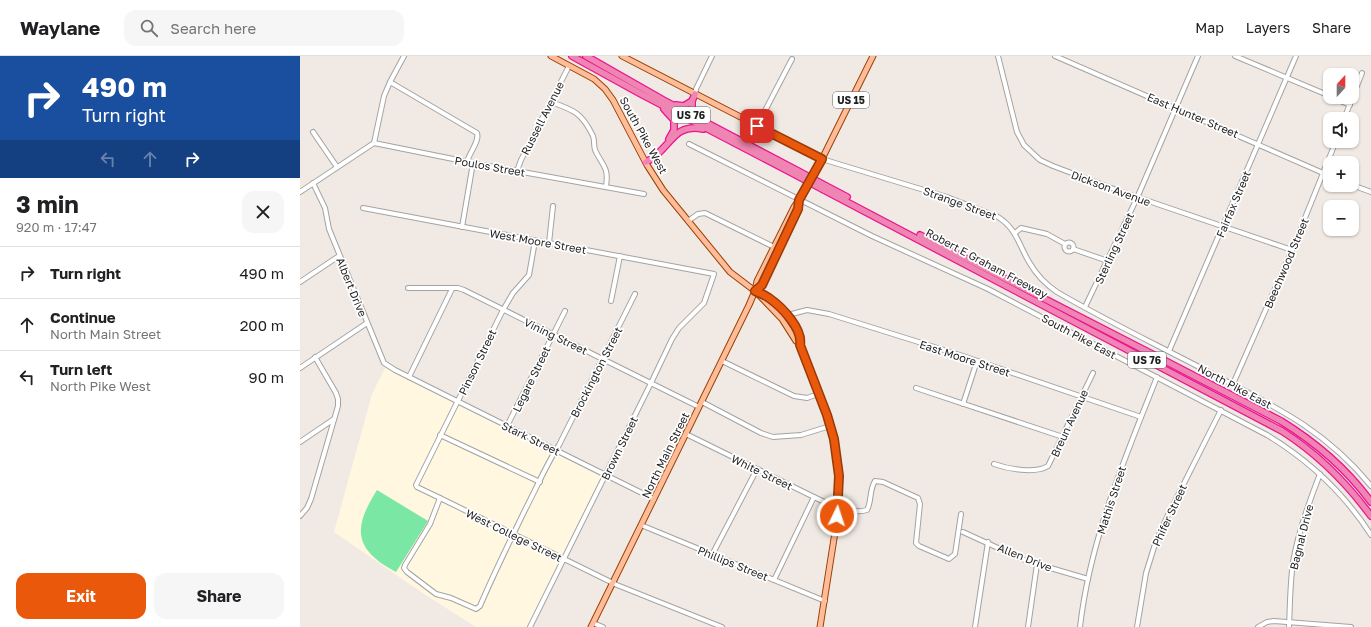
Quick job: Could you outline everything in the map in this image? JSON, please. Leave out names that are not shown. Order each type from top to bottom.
[{"type":"highway","name":"Robert E Graham Freeway","points":[[572,56],[882,218],[1161,358],[1280,421],[1300,433],[1327,455],[1348,475],[1371,502]]},
{"type":"highway","name":"Robert E Graham Freeway","points":[[586,56],[661,102]]},
{"type":"highway","points":[[661,102],[681,106],[687,105],[692,101],[695,94]]},
{"type":"highway","points":[[692,101],[694,111],[713,129]]},
{"type":"highway","points":[[661,102],[674,120],[674,130],[661,151]]},
{"type":"highway","points":[[646,162],[661,151],[679,131],[684,128],[697,127],[713,129]]},
{"type":"highway","name":"Robert E Graham Freeway","points":[[904,229],[1282,431],[1305,446],[1331,469],[1350,489],[1371,516]]},
{"type":"main road","name":"South Pike West","points":[[551,56],[594,79],[605,89],[613,100],[646,162],[663,190],[730,272],[755,291]]},
{"type":"main road","points":[[622,56],[632,58],[695,94],[822,159]]},
{"type":"main road","name":"US 15","points":[[799,200],[822,159],[873,56]]},
{"type":"main road","points":[[755,291],[757,281],[794,207],[799,200]]},
{"type":"main road","points":[[755,291],[762,285],[765,279],[798,209],[799,200]]},
{"type":"main road","points":[[755,291],[769,298],[788,315],[801,342],[830,426],[838,464],[838,507],[836,526],[820,627]]},
{"type":"main road","points":[[755,291],[782,319],[796,341],[801,342]]},
{"type":"main road","name":"North Main Street","points":[[592,625],[755,291]]},
{"type":"street","points":[[300,192],[374,143],[382,101],[404,56]]},
{"type":"street","points":[[695,94],[712,56]]},
{"type":"street","name":"Dickson Avenue","points":[[998,56],[1017,132],[1029,150],[1040,160],[1137,198],[1292,250]]},
{"type":"street","name":"East Hunter Street","points":[[1055,56],[1323,173]]},
{"type":"street","name":"Sterling Street","points":[[1085,307],[1137,198],[1198,56]]},
{"type":"street","points":[[1235,56],[1323,94]]},
{"type":"street","name":"Fairfax Street","points":[[1169,351],[1296,56]]},
{"type":"street","points":[[757,126],[792,59]]},
{"type":"street","name":"Russell Avenue","points":[[517,171],[521,160],[569,66]]},
{"type":"street","points":[[1347,112],[1362,73]]},
{"type":"street","points":[[390,82],[477,133],[478,139],[467,162]]},
{"type":"street","points":[[551,102],[573,110],[580,116],[592,136],[595,150],[606,170],[608,178],[606,186]]},
{"type":"street","points":[[313,132],[337,167]]},
{"type":"street","name":"Poulos Street","points":[[374,143],[467,162],[644,194]]},
{"type":"street","name":"South Pike East","points":[[689,144],[872,236],[988,289],[1221,410],[1286,446],[1320,474],[1347,501],[1371,535]]},
{"type":"street","name":"Strange Street","points":[[822,159],[940,195],[985,211],[1004,220],[1015,233],[1030,263],[1040,278],[1057,292],[1085,307]]},
{"type":"street","points":[[462,227],[473,163]]},
{"type":"street","name":"Beechwood Street","points":[[1233,384],[1292,250],[1323,173]]},
{"type":"street","name":"Albert Drive","points":[[313,184],[325,208],[327,224],[366,323],[384,363],[409,377]]},
{"type":"street","points":[[1359,188],[1371,192]]},
{"type":"street","points":[[549,243],[553,206]]},
{"type":"street","name":"West Moore Street","points":[[363,208],[714,274]]},
{"type":"street","points":[[688,221],[698,214],[705,213],[774,247]]},
{"type":"street","points":[[1015,233],[1021,228],[1047,234],[1065,244],[1068,242],[1072,243],[1074,245],[1073,249]]},
{"type":"street","name":"Pinson Street","points":[[416,485],[503,310],[513,293],[529,275],[535,241]]},
{"type":"street","points":[[1065,244],[1064,248],[1067,251],[1073,249],[1108,261]]},
{"type":"street","points":[[300,282],[340,256]]},
{"type":"street","points":[[611,301],[620,256]]},
{"type":"street","name":"Brown Street","points":[[530,627],[676,332],[706,300],[714,274]]},
{"type":"street","name":"Vining Street","points":[[408,288],[458,288],[464,290],[699,407]]},
{"type":"street","points":[[409,377],[452,289]]},
{"type":"street","name":"Brockington Street","points":[[513,534],[635,294]]},
{"type":"street","name":"North Pike East","points":[[1085,307],[1283,411],[1310,428],[1345,457],[1371,486]]},
{"type":"street","name":"East Moore Street","points":[[788,315],[807,310],[829,314],[1141,416]]},
{"type":"street","name":"Legare Street","points":[[508,426],[565,311]]},
{"type":"street","points":[[300,368],[366,323]]},
{"type":"street","points":[[300,516],[307,508],[311,499],[338,406],[338,396],[315,357]]},
{"type":"street","points":[[722,361],[794,396],[807,398],[818,394]]},
{"type":"street","points":[[963,404],[977,362]]},
{"type":"street","name":"Breun Avenue","points":[[994,464],[1015,469],[1042,469],[1050,464],[1093,374]]},
{"type":"street","name":"Stark Street","points":[[409,377],[654,499]]},
{"type":"street","name":"Mathis Street","points":[[1080,627],[1088,579],[1112,492],[1157,377]]},
{"type":"street","points":[[916,388],[1063,437]]},
{"type":"street","points":[[702,402],[755,430],[773,437],[801,435],[830,426]]},
{"type":"street","name":"Phifer Street","points":[[1137,627],[1146,573],[1154,548],[1168,515],[1221,410]]},
{"type":"street","points":[[300,442],[334,419]]},
{"type":"street","name":"White Street","points":[[686,434],[814,497],[838,507],[855,511],[867,510],[872,486],[875,482],[883,482],[918,498],[920,504],[916,543],[919,546],[949,559],[954,554],[961,514]]},
{"type":"street","points":[[440,435],[540,482]]},
{"type":"street","points":[[712,554],[757,469]]},
{"type":"street","name":"Bagnal Drive","points":[[1289,625],[1292,578],[1296,550],[1304,519],[1320,474]]},
{"type":"street","name":"West College Street","points":[[416,485],[417,487],[612,583],[722,627]]},
{"type":"street","points":[[774,580],[814,497]]},
{"type":"street","points":[[440,498],[430,524],[404,568],[407,572],[436,594],[451,598],[477,609],[480,606],[513,534]]},
{"type":"street","name":"Phillips Street","points":[[641,525],[824,601]]},
{"type":"street","name":"Allen Drive","points":[[963,532],[1037,564],[1088,579]]},
{"type":"street","points":[[975,627],[988,542]]},
{"type":"street","points":[[1028,627],[1037,564]]},
{"type":"street","points":[[1258,627],[1270,622],[1289,625],[1351,627]]},
{"type":"street","points":[[592,625],[603,627]]},
{"type":"shaded area","points":[[385,368],[602,477],[527,627],[476,627],[421,592],[334,532],[372,394]]},
{"type":"green space","points":[[377,490],[428,521],[396,572],[377,560],[367,550],[363,542],[361,525],[367,507]]},
{"type":"route","points":[[757,126],[822,159],[799,200],[798,209],[762,285],[755,291],[769,298],[788,315],[801,340],[800,345],[827,415],[835,448],[839,476],[837,516]]}]
